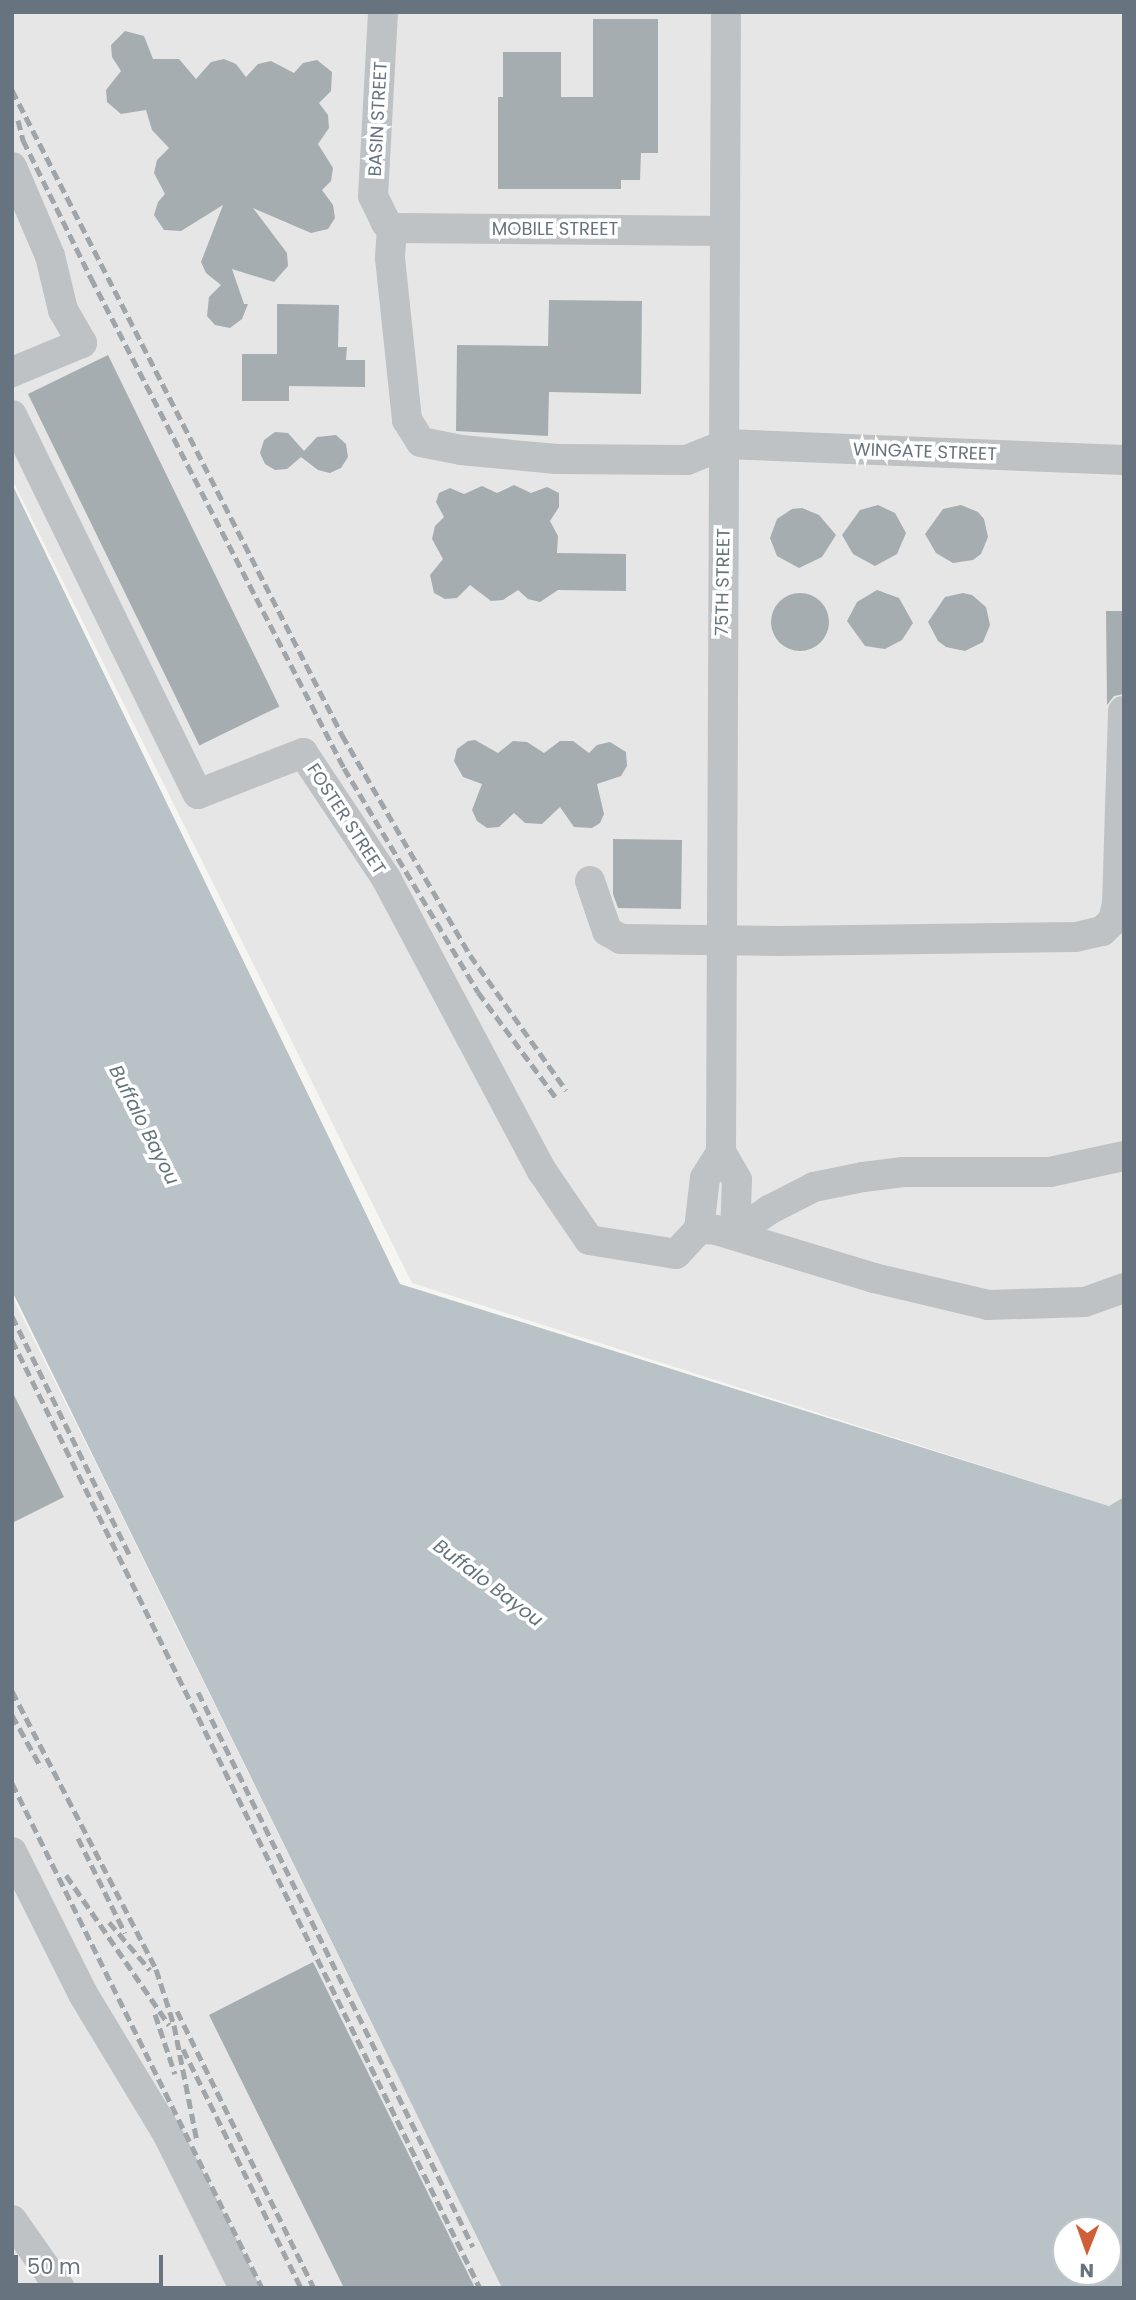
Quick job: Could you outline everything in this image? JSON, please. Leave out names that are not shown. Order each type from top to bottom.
[{"type":"street","name":"BASIN STREET","points":[[383,12],[373,196],[389,225]]},
{"type":"street","name":"75TH STREET","points":[[721,1152],[726,12]]},
{"type":"street","points":[[12,167],[50,256],[63,310],[82,343],[12,372]]},
{"type":"street","name":"MOBILE STREET","points":[[389,225],[725,230]]},
{"type":"street","points":[[389,225],[407,420],[421,442],[461,450],[570,460],[687,460],[726,444]]},
{"type":"street","name":"FOSTER STREET","points":[[12,415],[198,794],[303,753],[386,878],[542,1171],[589,1240],[676,1254],[699,1229]]},
{"type":"street","name":"WINGATE STREET","points":[[726,444],[1124,460]]},
{"type":"street","points":[[590,881],[600,918],[613,937],[722,941],[1076,937],[1101,931],[1113,921],[1117,904],[1123,711]]},
{"type":"street","points":[[735,1234],[737,1181],[721,1152],[705,1178],[699,1229],[735,1234],[874,1278],[988,1305],[1085,1302],[1124,1288]]},
{"type":"street","points":[[735,1234],[769,1210],[814,1187],[904,1172],[1050,1172],[1124,1156]]},
{"type":"street","points":[[12,1852],[83,1994],[168,2135],[244,2288]]},
{"type":"street","points":[[12,2220],[60,2288]]},
{"type":"shaded area","points":[[12,12],[1124,12],[1124,1497],[1109,1506],[412,1283],[12,479]]},
{"type":"shaded area","points":[[12,1296],[99,1470],[502,2288],[12,2288]]},
{"type":"water","name":"Buffalo Bayou","points":[[12,484],[400,1284],[1109,1506],[1124,1497],[1124,2288],[502,2288],[12,1291]]},
{"type":"building","points":[[593,19],[658,19],[658,153],[641,153],[640,180],[621,180],[621,189],[498,189],[498,97],[503,97],[503,52],[561,52],[561,97],[593,97]]},
{"type":"building","points":[[125,31],[144,36],[153,59],[179,59],[196,79],[211,62],[224,59],[236,64],[246,77],[258,64],[271,61],[294,73],[303,63],[317,60],[332,72],[331,91],[319,103],[328,115],[329,128],[318,144],[333,168],[331,181],[322,190],[333,205],[335,218],[328,229],[311,233],[253,208],[287,253],[288,266],[274,282],[232,269],[244,304],[248,304],[242,319],[230,328],[215,325],[207,316],[209,297],[221,285],[206,273],[201,262],[223,205],[181,231],[164,230],[154,215],[158,202],[165,194],[154,173],[157,160],[169,148],[152,130],[146,110],[121,114],[107,102],[106,90],[121,71],[112,57],[111,45]]},
{"type":"building","points":[[549,300],[642,301],[641,394],[549,392],[548,436],[456,431],[457,345],[548,346]]},
{"type":"building","points":[[277,304],[339,305],[338,347],[347,347],[346,360],[365,360],[365,387],[289,386],[289,401],[242,401],[242,354],[277,354]]},
{"type":"building","points":[[108,355],[279,706],[199,745],[28,394]]},
{"type":"building","points":[[275,432],[288,433],[304,451],[317,437],[336,435],[346,444],[348,457],[341,468],[330,473],[318,470],[301,457],[287,469],[275,470],[265,464],[260,453],[264,440]]},
{"type":"building","points":[[514,485],[531,493],[547,487],[559,493],[559,507],[550,521],[558,536],[557,553],[626,554],[626,591],[558,590],[540,602],[528,599],[518,590],[503,600],[491,601],[470,585],[457,598],[445,599],[434,593],[430,575],[443,559],[432,539],[435,526],[444,517],[436,502],[439,493],[450,488],[464,494],[482,486],[497,493]]},
{"type":"building","points":[[878,505],[895,513],[906,533],[897,554],[875,566],[853,554],[842,535],[860,510]]},
{"type":"building","points":[[961,505],[978,512],[984,519],[988,537],[981,554],[973,560],[953,563],[936,553],[925,534],[943,509]]},
{"type":"building","points":[[802,508],[819,515],[836,535],[822,557],[799,568],[777,556],[770,538],[777,519],[792,509]]},
{"type":"building","points":[[877,590],[899,598],[913,623],[902,640],[885,649],[865,646],[847,621],[857,602]]},
{"type":"building","points":[[794,593],[806,593],[821,601],[829,616],[829,628],[821,643],[806,651],[794,651],[779,643],[771,628],[771,616],[779,601]]},
{"type":"building","points":[[963,593],[972,595],[986,607],[990,625],[983,642],[965,651],[946,647],[938,641],[928,622],[945,597]]},
{"type":"building","points":[[1106,611],[1124,611],[1124,694],[1114,696],[1107,705]]},
{"type":"building","points":[[475,740],[498,753],[513,741],[527,742],[544,753],[560,741],[573,741],[589,753],[597,745],[610,742],[626,752],[627,766],[621,776],[597,784],[604,814],[600,823],[592,828],[574,827],[560,807],[542,824],[525,823],[514,813],[499,827],[487,828],[477,821],[472,810],[482,784],[463,777],[454,761],[457,749],[468,741]]},
{"type":"building","points":[[613,839],[682,840],[681,909],[618,908],[613,894]]},
{"type":"building","points":[[12,1391],[64,1497],[12,1523]]},
{"type":"building","points":[[313,1962],[475,2288],[344,2288],[209,2015]]},
{"type":"railway","points":[[12,90],[342,735],[470,955],[566,1090]]},
{"type":"railway","points":[[18,120],[23,140],[91,278],[344,768],[478,992],[557,1099]]},
{"type":"railway","points":[[12,1316],[129,1554]]},
{"type":"railway","points":[[12,1340],[480,2288]]},
{"type":"railway","points":[[12,1691],[156,1969],[174,2025],[197,2141]]},
{"type":"railway","points":[[198,1692],[473,2247]]},
{"type":"railway","points":[[12,1715],[41,1767]]},
{"type":"railway","points":[[12,1783],[262,2288]]},
{"type":"railway","points":[[78,1838],[125,1933]]},
{"type":"railway","points":[[66,1875],[169,2025]]},
{"type":"railway","points":[[109,1922],[150,1970]]},
{"type":"railway","points":[[177,2011],[314,2288]]},
{"type":"railway","points":[[155,2014],[175,2074]]},
{"type":"railway","points":[[183,2049],[301,2288]]}]
